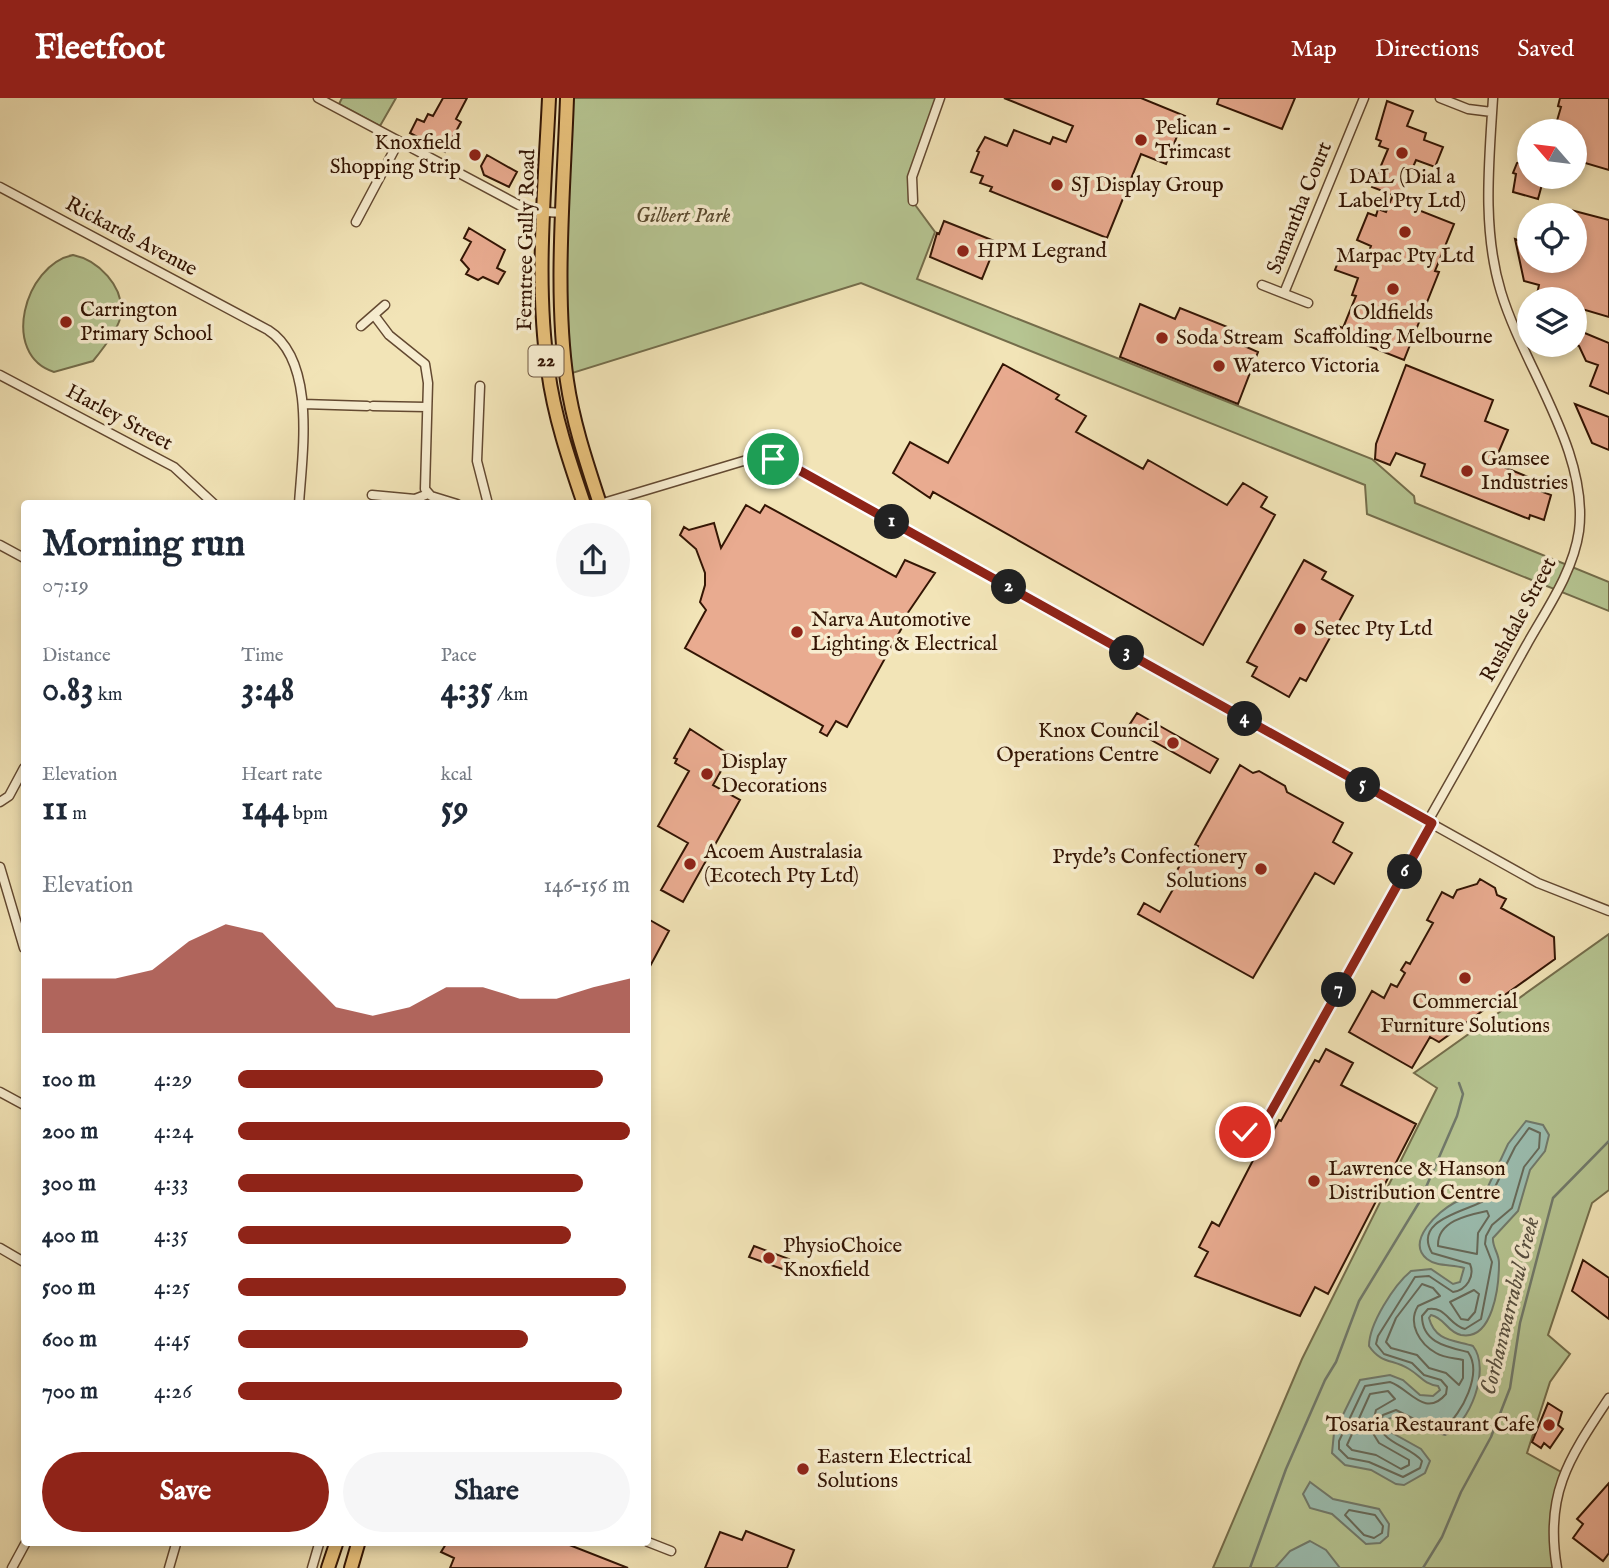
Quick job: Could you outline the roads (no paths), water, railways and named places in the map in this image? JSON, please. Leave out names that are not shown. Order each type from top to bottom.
[{"type":"main road","name":"Ferntree Gully Road","points":[[549,98],[543,289],[547,369],[560,431],[583,500]]},
{"type":"main road","name":"Ferntree Gully Road","points":[[567,98],[563,213],[566,378],[599,500]]},
{"type":"main road","points":[[328,1568],[335,1546]]},
{"type":"main road","points":[[351,1568],[357,1546]]},
{"type":"street","points":[[318,98],[530,211],[563,213]]},
{"type":"street","points":[[913,201],[912,177],[940,98]]},
{"type":"street","name":"Samantha Court","points":[[1284,293],[1364,98]]},
{"type":"street","points":[[1440,98],[1468,109],[1492,112]]},
{"type":"street","name":"Rushdale Street","points":[[1228,1126],[1240,1132],[1251,1132],[1267,1119],[1563,579],[1576,546],[1580,520],[1573,466],[1505,304],[1495,271],[1489,206],[1493,98]]},
{"type":"street","points":[[356,222],[399,141]]},
{"type":"street","name":"Rickards Avenue","points":[[0,187],[273,333],[288,350],[303,404],[299,500]]},
{"type":"street","name":"Samantha Court","points":[[1262,285],[1308,303]]},
{"type":"street","points":[[360,326],[385,305]]},
{"type":"street","points":[[374,315],[389,335],[425,364],[425,486],[428,494]]},
{"type":"street","name":"Harley Street","points":[[0,375],[178,470],[210,500]]},
{"type":"street","points":[[480,386],[477,461],[487,500]]},
{"type":"street","points":[[303,404],[426,408]]},
{"type":"street","points":[[613,500],[750,459],[783,462],[1548,888],[1609,911]]},
{"type":"street","points":[[372,495],[415,499],[428,494],[445,500]]},
{"type":"street","points":[[0,545],[21,556]]},
{"type":"street","points":[[0,802],[9,796],[21,774]]},
{"type":"street","points":[[0,867],[21,938]]},
{"type":"street","points":[[0,1092],[21,1103]]},
{"type":"street","points":[[0,1248],[21,1260]]},
{"type":"street","points":[[1557,1568],[1553,1522],[1560,1479],[1576,1446],[1609,1398]]},
{"type":"street","points":[[651,1543],[671,1551]]},
{"type":"street","points":[[12,1568],[24,1546]]},
{"type":"street","points":[[169,1568],[175,1546]]},
{"type":"street","points":[[312,1568],[319,1546]]},
{"type":"water","points":[[1526,1121],[1543,1125],[1549,1135],[1545,1151],[1530,1170],[1518,1211],[1493,1238],[1499,1259],[1499,1273],[1492,1310],[1487,1321],[1472,1335],[1461,1335],[1436,1317],[1431,1315],[1429,1318],[1440,1335],[1473,1346],[1478,1356],[1479,1381],[1470,1408],[1454,1429],[1445,1435],[1416,1427],[1394,1417],[1388,1419],[1387,1430],[1421,1449],[1430,1461],[1425,1473],[1404,1485],[1396,1484],[1371,1470],[1345,1465],[1332,1453],[1334,1433],[1360,1380],[1390,1375],[1403,1380],[1420,1395],[1433,1396],[1440,1390],[1438,1386],[1425,1382],[1409,1369],[1378,1356],[1369,1346],[1373,1327],[1390,1295],[1411,1271],[1431,1269],[1453,1284],[1460,1282],[1464,1268],[1427,1259],[1421,1252],[1422,1235],[1433,1219],[1448,1207],[1485,1193],[1508,1144]]},
{"type":"water","points":[[1310,1482],[1333,1499],[1379,1509],[1389,1524],[1388,1536],[1380,1543],[1366,1544],[1332,1514],[1310,1508],[1303,1494]]},
{"type":"water","points":[[1310,1541],[1326,1550],[1340,1568],[1275,1568],[1290,1551]]},
{"type":"waterway","points":[[1250,1568],[1286,1469],[1325,1380],[1336,1362],[1359,1301],[1420,1201],[1457,1116],[1463,1094],[1459,1083]]},
{"type":"waterway","name":"Corhanwarrabul Creek","points":[[1423,1568],[1442,1537],[1461,1492],[1491,1437],[1510,1388],[1520,1323],[1553,1198],[1609,1141]]},
{"type":"place","name":"Pelican - Trimcast","points":[[1141,140]]},
{"type":"place","name":"DAL (Dial a Label Pty Ltd)","points":[[1402,153]]},
{"type":"place","name":"Knoxfield Shopping Strip","points":[[475,155]]},
{"type":"place","name":"SJ Display Group","points":[[1057,185]]},
{"type":"place","name":"Marpac Pty Ltd","points":[[1405,232]]},
{"type":"place","name":"HPM Legrand","points":[[963,251]]},
{"type":"place","name":"Oldfields Scaffolding Melbourne","points":[[1393,289]]},
{"type":"place","name":"Carrington Primary School","points":[[66,322]]},
{"type":"place","name":"Soda Stream","points":[[1162,338]]},
{"type":"place","name":"Waterco Victoria","points":[[1219,366]]},
{"type":"place","name":"Gamsee Industries","points":[[1467,471]]},
{"type":"place","name":"Setec Pty Ltd","points":[[1300,629]]},
{"type":"place","name":"Narva Automotive Lighting & Electrical","points":[[797,632]]},
{"type":"place","name":"Knox Council Operations Centre","points":[[1173,743]]},
{"type":"place","name":"Display Decorations","points":[[707,774]]},
{"type":"place","name":"Acoem Australasia (Ecotech Pty Ltd)","points":[[690,864]]},
{"type":"place","name":"Pryde's Confectionery Solutions","points":[[1261,869]]},
{"type":"place","name":"Commercial Furniture Solutions","points":[[1465,978]]},
{"type":"place","name":"Lawrence & Hanson Distribution Centre","points":[[1314,1181]]},
{"type":"place","name":"PhysioChoice Knoxfield","points":[[769,1258]]},
{"type":"place","name":"Tosaria Restaurant Cafe","points":[[1549,1425]]},
{"type":"place","name":"Eastern Electrical Solutions","points":[[803,1469]]},
{"type":"park label","name":"Gilbert Park","points":[[683,216]]}]
